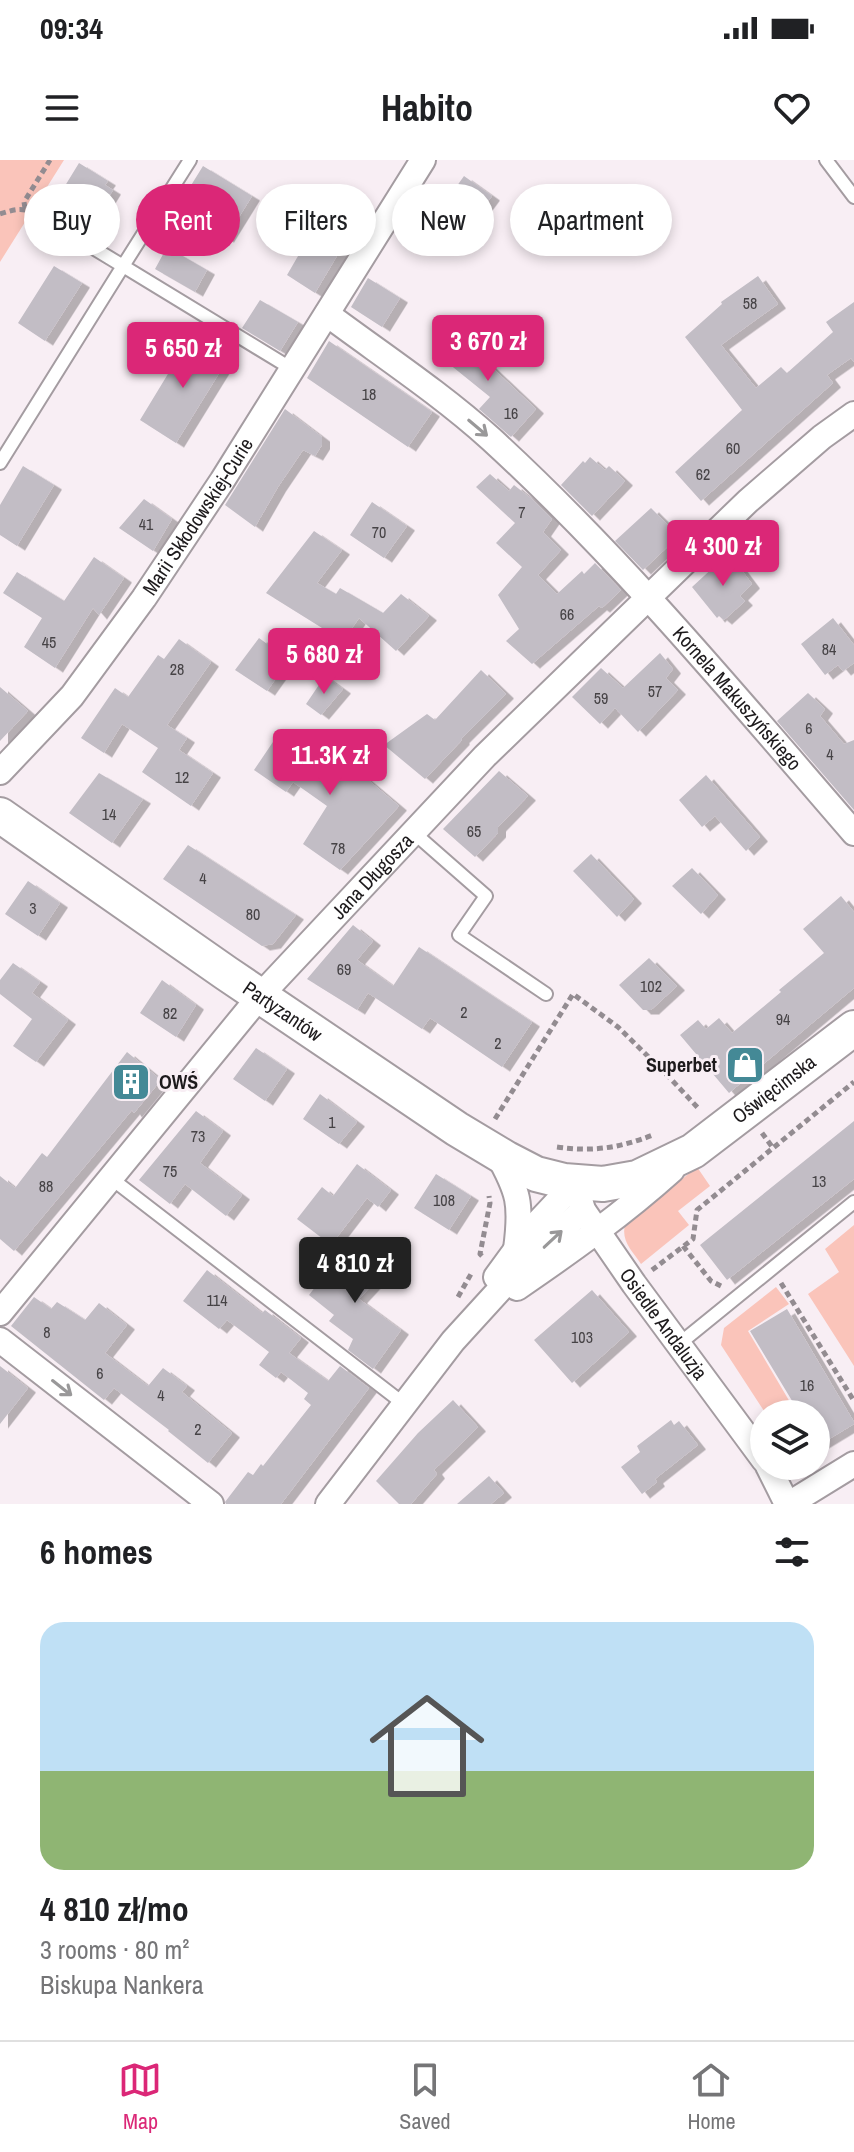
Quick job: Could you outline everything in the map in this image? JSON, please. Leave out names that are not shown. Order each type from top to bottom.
[{"type":"street","name":"Marii Skłodowskiej-Curie","points":[[0,772],[72,696],[144,598],[222,481],[423,160]]},
{"type":"street","name":"Kornela Makuszyńskiego","points":[[327,314],[425,384],[489,437],[575,518],[854,833]]},
{"type":"street","name":"Jana Długosza","points":[[0,1313],[260,996],[413,832],[540,701],[748,501],[822,437],[854,414]]},
{"type":"street","name":"Partyzantów","points":[[0,815],[445,1122],[501,1141],[536,1174],[564,1181],[579,1196]]},
{"type":"street","name":"Oświęcimska","points":[[478,1312],[598,1233],[693,1151],[854,1028]]},
{"type":"street","points":[[501,1141],[520,1206],[516,1249]]},
{"type":"street","name":"Oświęcimska","points":[[579,1196],[603,1184],[637,1178],[693,1151]]},
{"type":"street","points":[[478,1312],[497,1274],[529,1232],[579,1196]]},
{"type":"street","points":[[328,1504],[453,1341],[579,1196]]},
{"type":"street","name":"Osiedle Andaluzja","points":[[579,1196],[598,1233],[750,1441]]},
{"type":"street","points":[[0,1340],[211,1504]]},
{"type":"street","points":[[775,1480],[788,1504],[854,1464]]},
{"type":"lane","points":[[0,463],[190,160]]},
{"type":"lane","points":[[826,160],[854,197]]},
{"type":"lane","points":[[106,256],[292,369]]},
{"type":"lane","points":[[413,832],[486,896],[459,935],[546,994]]},
{"type":"lane","points":[[112,1179],[404,1404]]},
{"type":"lane","points":[[679,1344],[854,1202]]},
{"type":"path","points":[[35,184],[50,160]]},
{"type":"path","points":[[0,214],[24,208]]},
{"type":"path","points":[[501,1141],[493,1122],[573,994],[618,1027],[699,1109],[713,1105]]},
{"type":"path","points":[[647,1273],[693,1239],[697,1210],[854,1082]]},
{"type":"path","points":[[757,1126],[773,1148]]},
{"type":"path","points":[[548,1145],[607,1149],[664,1130]]},
{"type":"path","points":[[787,1289],[854,1401]]},
{"type":"shaded area","points":[[0,160],[64,160],[49,184],[24,184],[24,224],[0,262]]},
{"type":"shaded area","points":[[697,1167],[710,1186],[678,1211],[689,1225],[641,1264],[626,1241],[625,1225]]},
{"type":"shaded area","points":[[854,1225],[854,1366],[808,1294],[839,1272],[825,1249]]},
{"type":"shaded area","points":[[776,1287],[789,1304],[748,1331],[789,1400],[757,1400],[721,1345],[724,1328]]},
{"type":"building","points":[[79,163],[108,181],[106,184],[66,184]]},
{"type":"building","points":[[203,166],[232,184],[192,184]]},
{"type":"building","points":[[464,176],[475,184],[458,184]]},
{"type":"building","points":[[240,189],[252,196],[240,215]]},
{"type":"building","points":[[162,256],[183,256],[207,270],[195,292],[155,269]]},
{"type":"building","points":[[298,256],[337,256],[315,293],[287,275]]},
{"type":"building","points":[[54,266],[82,283],[45,341],[18,323]]},
{"type":"building","points":[[758,276],[778,304],[721,345],[756,388],[781,367],[787,373],[833,332],[826,322],[854,302],[854,362],[851,358],[827,375],[833,383],[701,501],[675,472],[742,410],[685,337],[721,302]]},
{"type":"building","points":[[368,278],[400,298],[382,327],[351,307]]},
{"type":"building","points":[[260,300],[298,322],[280,351],[242,328]]},
{"type":"building","points":[[460,328],[488,351],[482,358],[536,409],[511,437],[479,409],[490,397],[438,355]]},
{"type":"building","points":[[191,336],[226,362],[176,443],[140,420]]},
{"type":"building","points":[[329,341],[432,412],[408,447],[307,378]]},
{"type":"building","points":[[285,409],[322,437],[322,445],[315,456],[303,450],[255,527],[225,505]]},
{"type":"building","points":[[590,457],[605,470],[609,466],[625,481],[592,516],[561,485]]},
{"type":"building","points":[[23,466],[54,485],[17,546],[0,535],[0,505]]},
{"type":"building","points":[[490,474],[509,491],[514,485],[552,519],[543,532],[561,550],[538,575],[557,594],[595,563],[621,590],[532,664],[506,641],[519,629],[498,595],[522,567],[496,543],[515,523],[476,487]]},
{"type":"building","points":[[144,499],[172,519],[153,551],[119,528]]},
{"type":"building","points":[[372,502],[407,526],[384,558],[350,535]]},
{"type":"building","points":[[651,508],[679,536],[643,570],[615,541]]},
{"type":"building","points":[[314,531],[342,550],[317,583],[336,594],[340,588],[383,613],[401,594],[429,616],[396,651],[359,618],[343,641],[266,593]]},
{"type":"building","points":[[729,553],[752,584],[740,596],[745,601],[724,620],[719,616],[717,618],[692,587]]},
{"type":"building","points":[[94,557],[124,578],[99,615],[93,608],[55,668],[24,647],[42,618],[3,593],[17,572],[64,601]]},
{"type":"building","points":[[833,618],[854,645],[854,663],[843,671],[838,665],[825,675],[801,644]]},
{"type":"building","points":[[259,638],[289,660],[267,691],[235,670]]},
{"type":"building","points":[[179,639],[211,662],[167,725],[187,738],[179,750],[213,773],[191,806],[142,772],[158,748],[122,724],[104,753],[81,738],[115,688],[128,697],[158,655],[164,659]]},
{"type":"building","points":[[660,653],[673,669],[666,678],[678,690],[638,732],[615,708],[600,724],[572,697],[601,668],[623,688]]},
{"type":"building","points":[[481,670],[506,694],[425,779],[384,745],[427,714],[435,720]]},
{"type":"building","points":[[325,676],[343,689],[321,715],[306,704]]},
{"type":"building","points":[[0,687],[28,711],[0,741]]},
{"type":"building","points":[[808,693],[825,709],[820,716],[844,744],[854,740],[854,810],[777,721]]},
{"type":"building","points":[[310,731],[399,806],[340,870],[303,844],[327,806],[293,782],[286,792],[254,770],[275,739],[297,754]]},
{"type":"building","points":[[499,771],[528,796],[475,857],[443,829]]},
{"type":"building","points":[[99,773],[143,799],[112,843],[69,813]]},
{"type":"building","points":[[706,775],[760,837],[746,851],[715,816],[702,827],[679,800]]},
{"type":"building","points":[[188,845],[296,915],[273,944],[262,946],[163,879]]},
{"type":"building","points":[[591,854],[634,899],[617,917],[573,871]]},
{"type":"building","points":[[692,868],[718,895],[701,914],[672,886]]},
{"type":"building","points":[[28,881],[60,903],[38,936],[5,914]]},
{"type":"building","points":[[841,896],[854,912],[854,988],[729,1093],[680,1035],[698,1020],[706,1029],[719,1018],[732,1033],[781,992],[779,990],[824,953],[803,929]]},
{"type":"building","points":[[353,925],[373,941],[357,960],[393,986],[419,947],[532,1022],[502,1067],[430,1018],[422,1029],[368,993],[357,1010],[307,979]]},
{"type":"building","points":[[649,958],[677,986],[651,1010],[643,1010],[619,985]]},
{"type":"building","points":[[13,963],[40,982],[32,993],[68,1020],[36,1062],[13,1046],[32,1019],[0,994],[0,980]]},
{"type":"building","points":[[162,980],[196,1005],[176,1037],[140,1013]]},
{"type":"building","points":[[256,1048],[287,1069],[265,1101],[233,1079]]},
{"type":"building","points":[[127,1052],[161,1080],[134,1113],[132,1110],[14,1251],[0,1239],[0,1176],[15,1188],[42,1153],[47,1157]]},
{"type":"building","points":[[320,1094],[357,1122],[339,1144],[303,1119]]},
{"type":"building","points":[[196,1111],[223,1131],[200,1163],[242,1195],[226,1216],[185,1184],[170,1204],[139,1180]]},
{"type":"building","points":[[854,1121],[854,1179],[727,1280],[700,1245]]},
{"type":"building","points":[[357,1164],[391,1190],[378,1207],[367,1198],[331,1245],[297,1219],[322,1187],[333,1196]]},
{"type":"building","points":[[436,1174],[471,1196],[449,1230],[414,1208]]},
{"type":"building","points":[[349,1243],[382,1274],[359,1299],[401,1330],[373,1369],[348,1350],[353,1339],[329,1321],[334,1315],[309,1295],[332,1265],[330,1263]]},
{"type":"building","points":[[207,1270],[262,1313],[265,1310],[301,1338],[289,1353],[328,1381],[340,1366],[369,1388],[281,1504],[225,1502],[248,1472],[253,1475],[261,1464],[263,1466],[311,1405],[304,1399],[308,1393],[281,1372],[276,1378],[259,1365],[269,1352],[227,1320],[219,1329],[183,1301]]},
{"type":"building","points":[[592,1290],[629,1332],[572,1383],[534,1340]]},
{"type":"building","points":[[34,1297],[51,1309],[57,1302],[85,1320],[99,1303],[127,1325],[105,1353],[148,1386],[163,1368],[187,1386],[182,1392],[232,1433],[208,1463],[114,1388],[104,1400],[11,1326]]},
{"type":"building","points":[[787,1309],[854,1424],[830,1439],[830,1400],[792,1400],[750,1331]]},
{"type":"building","points":[[0,1366],[28,1388],[0,1424]]},
{"type":"building","points":[[453,1400],[478,1427],[434,1470],[437,1474],[411,1504],[399,1504],[376,1481],[418,1433]]},
{"type":"building","points":[[671,1420],[674,1425],[679,1421],[698,1445],[655,1479],[657,1482],[642,1494],[621,1467],[640,1452],[637,1446]]},
{"type":"building","points":[[489,1476],[504,1493],[491,1504],[457,1504]]},
{"type":"place","name":"Superbet","points":[[745,1065]]},
{"type":"place","name":"OWŚ","points":[[131,1082]]}]
